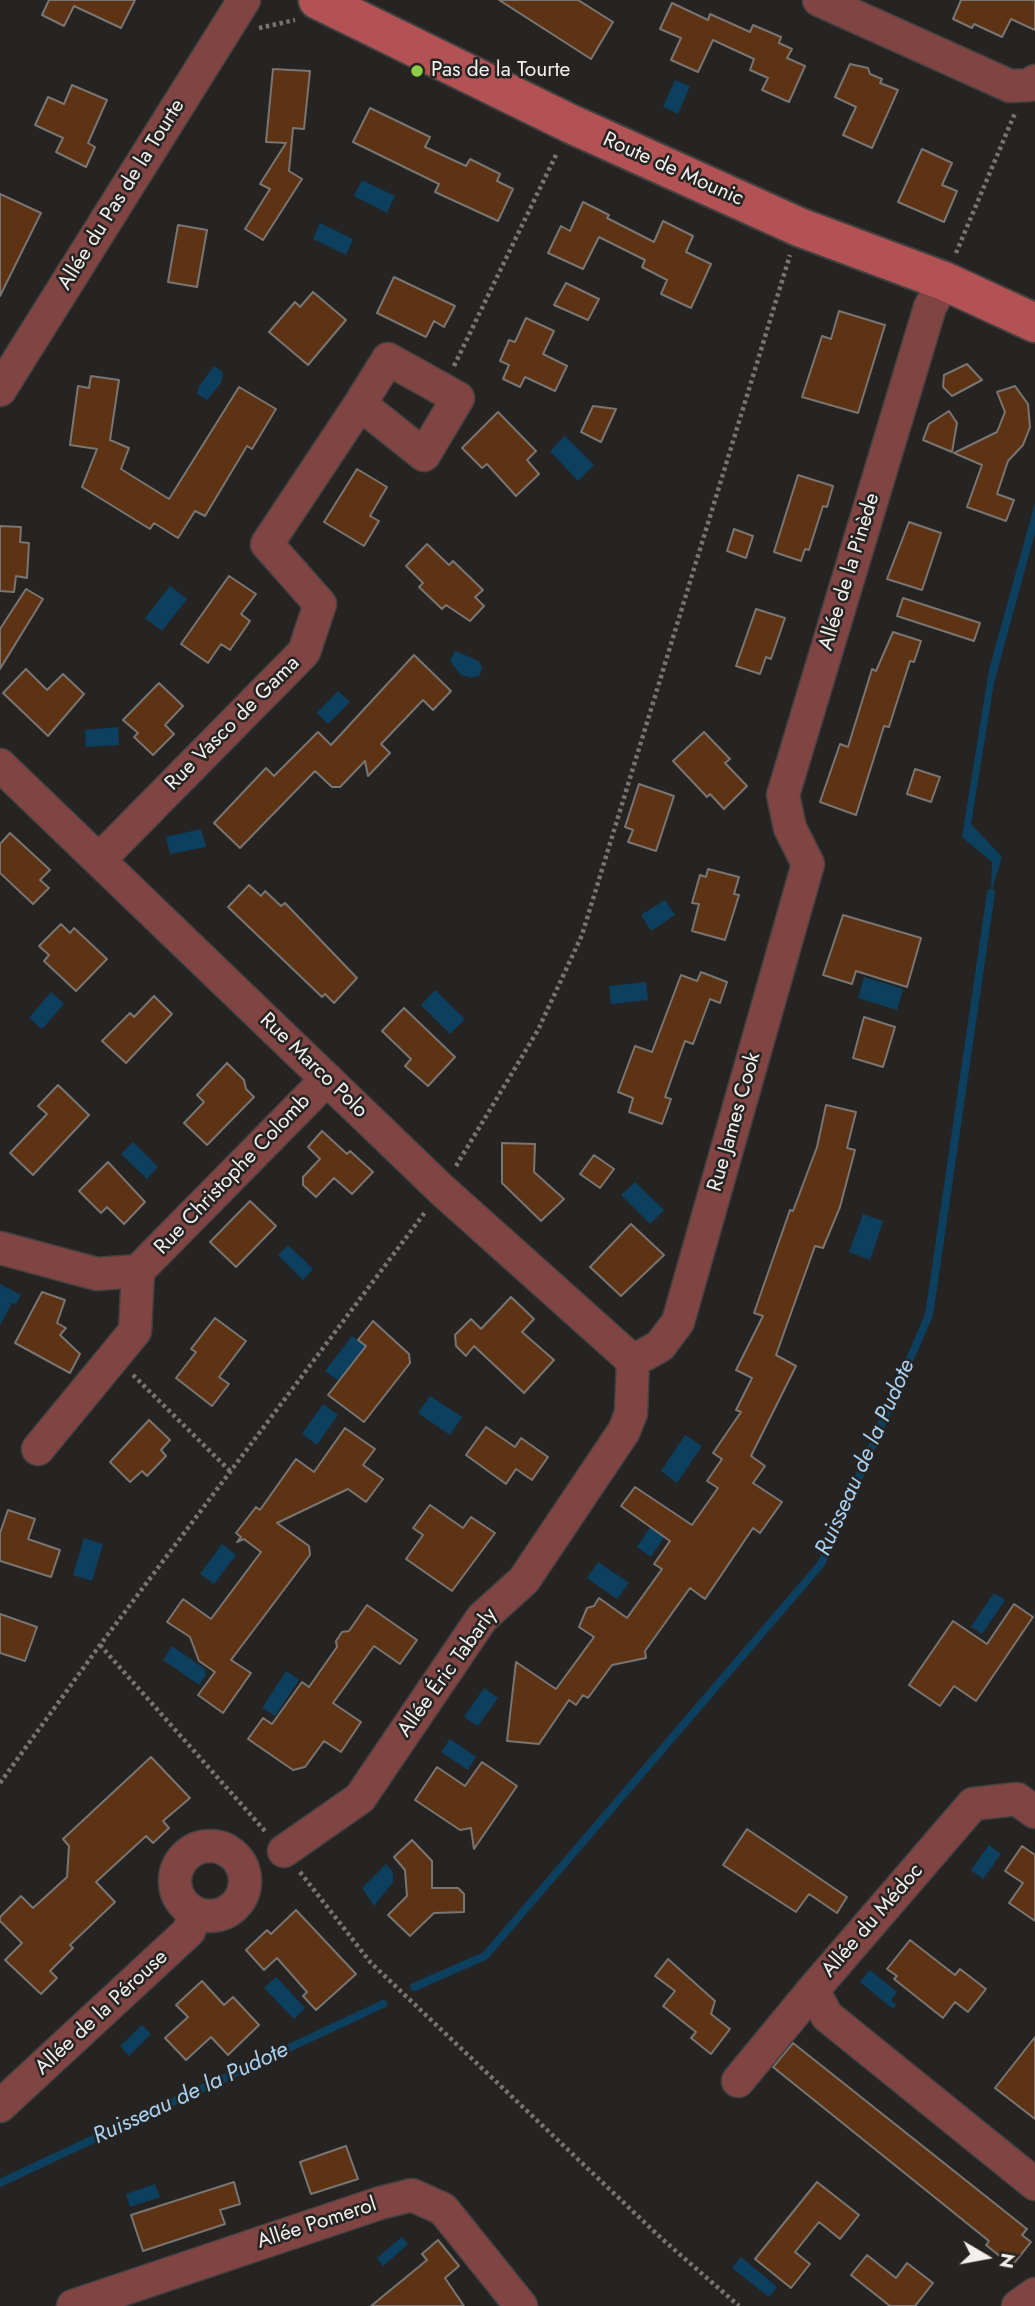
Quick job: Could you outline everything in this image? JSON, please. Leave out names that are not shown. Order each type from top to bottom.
[{"type":"main road","name":"Route de Mounic","points":[[318,0],[571,124],[799,227],[944,281],[1035,323]]},
{"type":"street","name":"Allée du Pas de la Tourte","points":[[0,390],[244,0]]},
{"type":"street","points":[[819,0],[1022,84]]},
{"type":"street","name":"Allée de la Pinède","points":[[808,863],[790,828],[783,795],[930,307],[944,281]]},
{"type":"street","name":"Rue Vasco de Gama","points":[[100,859],[304,652],[320,604],[267,544],[388,359],[443,389]]},
{"type":"street","points":[[360,404],[424,455],[458,398],[443,389]]},
{"type":"street","name":"Rue Marco Polo","points":[[0,765],[442,1190],[633,1361]]},
{"type":"street","name":"Rue James Cook","points":[[633,1361],[660,1346],[678,1322],[808,863]]},
{"type":"street","name":"Rue Christophe Colomb","points":[[38,1448],[135,1331],[138,1271],[327,1079]]},
{"type":"street","name":"Rue Christophe Colomb","points":[[0,1248],[97,1273],[138,1271]]},
{"type":"street","name":"Allée Éric Tabarly","points":[[284,1851],[360,1798],[482,1618],[524,1580],[624,1431],[631,1413],[633,1361]]},
{"type":"street","name":"Allée du Médoc","points":[[1035,1812],[1017,1799],[973,1804],[813,1990],[827,2016],[1035,2184]]},
{"type":"street","name":"Allée de la Pérouse","points":[[0,2106],[189,1931],[194,1913]]},
{"type":"street","points":[[737,2081],[813,1990]]},
{"type":"street","name":"Allée Pomerol","points":[[73,2306],[380,2203],[412,2195],[443,2209],[521,2306]]},
{"type":"street","points":[[1018,2306],[1035,2294]]},
{"type":"path","points":[[944,281],[1018,105],[1022,84]]},
{"type":"path","points":[[443,389],[571,124]]},
{"type":"path","points":[[0,1783],[100,1645],[442,1190],[538,1030],[582,935],[799,227]]},
{"type":"path","points":[[114,1357],[230,1471]]},
{"type":"path","points":[[100,1645],[284,1851],[371,1963],[661,2238],[739,2306]]},
{"type":"water","points":[[675,80],[690,86],[678,114],[663,107]]},
{"type":"water","points":[[362,180],[395,196],[387,213],[354,196]]},
{"type":"water","points":[[320,223],[353,239],[346,255],[313,239]]},
{"type":"water","points":[[214,366],[223,372],[221,383],[207,400],[197,394],[199,386]]},
{"type":"water","points":[[565,436],[594,465],[578,481],[550,451]]},
{"type":"water","points":[[1035,503],[1035,533],[994,683],[971,824],[1002,857],[991,893],[992,862],[962,837],[989,670]]},
{"type":"water","points":[[170,586],[187,599],[162,631],[145,618]]},
{"type":"water","points":[[455,651],[479,661],[482,668],[480,675],[472,678],[461,675],[450,661]]},
{"type":"water","points":[[338,691],[350,702],[328,724],[317,713]]},
{"type":"water","points":[[118,727],[119,745],[86,747],[85,730]]},
{"type":"water","points":[[201,829],[206,847],[170,854],[166,837]]},
{"type":"water","points":[[665,900],[675,915],[651,931],[641,915]]},
{"type":"water","points":[[864,977],[903,989],[897,1010],[858,998]]},
{"type":"water","points":[[646,982],[648,1000],[611,1004],[609,986]]},
{"type":"water","points":[[435,990],[465,1019],[450,1034],[421,1005]]},
{"type":"water","points":[[51,992],[64,1004],[42,1029],[29,1018]]},
{"type":"water","points":[[133,1142],[158,1167],[147,1179],[121,1154]]},
{"type":"water","points":[[635,1182],[664,1210],[650,1224],[621,1195]]},
{"type":"water","points":[[863,1214],[883,1221],[870,1260],[849,1252]]},
{"type":"water","points":[[288,1245],[313,1269],[303,1280],[278,1255]]},
{"type":"water","points":[[0,1284],[21,1295],[16,1304],[12,1303],[0,1325]]},
{"type":"water","points":[[352,1336],[366,1346],[339,1381],[325,1371]]},
{"type":"water","points":[[430,1396],[462,1417],[450,1435],[418,1413]]},
{"type":"water","points":[[323,1404],[338,1415],[317,1445],[302,1434]]},
{"type":"water","points":[[685,1435],[702,1446],[677,1483],[661,1471]]},
{"type":"water","points":[[655,1520],[669,1530],[651,1557],[637,1547]]},
{"type":"water","points":[[84,1538],[103,1544],[92,1581],[73,1575]]},
{"type":"water","points":[[222,1544],[236,1555],[214,1584],[200,1574]]},
{"type":"water","points":[[598,1562],[629,1583],[617,1599],[587,1578]]},
{"type":"water","points":[[994,1593],[1005,1600],[982,1634],[971,1627]]},
{"type":"water","points":[[172,1646],[205,1669],[206,1675],[199,1685],[163,1660]]},
{"type":"water","points":[[286,1671],[299,1680],[275,1716],[262,1708]]},
{"type":"water","points":[[484,1688],[498,1698],[478,1726],[464,1717]]},
{"type":"water","points":[[450,1739],[476,1757],[468,1770],[441,1752]]},
{"type":"water","points":[[989,1845],[1001,1854],[983,1879],[971,1870]]},
{"type":"water","points":[[386,1864],[393,1872],[393,1882],[374,1906],[362,1888]]},
{"type":"water","points":[[870,1970],[897,1992],[891,2000],[896,2005],[893,2009],[860,1982]]},
{"type":"water","points":[[276,1977],[305,2008],[294,2019],[264,1988]]},
{"type":"water","points":[[142,2025],[151,2034],[129,2056],[120,2046]]},
{"type":"water","points":[[155,2184],[160,2197],[130,2207],[126,2194]]},
{"type":"water","points":[[402,2237],[408,2244],[383,2266],[377,2258]]},
{"type":"water","points":[[741,2257],[777,2287],[769,2297],[732,2268]]},
{"type":"building","points":[[49,0],[135,0],[121,28],[74,6],[64,26],[42,15]]},
{"type":"building","points":[[499,0],[578,0],[613,22],[591,59]]},
{"type":"building","points":[[961,0],[1035,0],[1035,30],[1011,19],[1002,37],[974,24],[972,28],[953,19]]},
{"type":"building","points":[[672,3],[708,20],[710,14],[750,32],[753,25],[781,37],[779,43],[792,49],[787,58],[805,66],[789,102],[762,90],[768,78],[750,70],[754,59],[713,40],[698,72],[671,60],[681,38],[660,29]]},
{"type":"building","points":[[850,64],[868,68],[870,74],[882,79],[880,83],[898,90],[872,148],[843,135],[856,107],[835,97]]},
{"type":"building","points":[[273,69],[310,71],[304,129],[293,128],[289,171],[302,179],[263,240],[245,229],[270,189],[260,184],[286,143],[266,142]]},
{"type":"building","points":[[72,85],[107,100],[88,143],[95,147],[86,167],[56,152],[63,138],[35,125],[48,97],[64,104]]},
{"type":"building","points":[[370,108],[430,137],[425,147],[466,166],[470,159],[500,174],[497,181],[513,189],[498,221],[435,192],[439,184],[353,142]]},
{"type":"building","points":[[922,149],[952,163],[942,185],[957,191],[944,222],[898,202]]},
{"type":"building","points":[[0,194],[41,213],[0,296]]},
{"type":"building","points":[[583,202],[609,215],[607,218],[654,242],[663,221],[693,236],[686,252],[711,264],[691,308],[661,294],[667,280],[642,267],[645,260],[599,237],[583,269],[548,253],[561,226],[570,231]]},
{"type":"building","points":[[178,225],[207,230],[197,287],[168,282]]},
{"type":"building","points":[[394,277],[455,306],[444,327],[434,321],[426,337],[377,313]]},
{"type":"building","points":[[566,283],[599,299],[588,320],[554,305]]},
{"type":"building","points":[[313,292],[346,320],[308,365],[269,332],[295,302],[300,307]]},
{"type":"building","points":[[839,311],[885,325],[858,413],[802,397],[822,336],[831,339]]},
{"type":"building","points":[[526,318],[554,331],[543,354],[567,366],[555,391],[525,377],[520,387],[503,379],[509,365],[500,361],[509,340],[515,342]]},
{"type":"building","points":[[967,364],[982,380],[952,396],[943,387],[944,375]]},
{"type":"building","points":[[91,376],[119,380],[110,440],[129,448],[121,469],[169,499],[239,387],[276,409],[252,449],[247,446],[205,516],[195,511],[178,538],[154,523],[150,529],[82,487],[97,449],[70,445],[78,386],[89,388]]},
{"type":"building","points":[[1015,386],[1028,404],[1030,427],[1023,445],[1008,461],[997,494],[1014,500],[1006,521],[967,507],[982,465],[954,453],[997,432],[1005,412],[997,392]]},
{"type":"building","points":[[593,406],[616,409],[601,442],[581,432]]},
{"type":"building","points":[[949,411],[957,423],[952,452],[923,440],[929,424]]},
{"type":"building","points":[[498,412],[536,451],[527,460],[539,474],[516,496],[487,464],[482,468],[462,448]]},
{"type":"building","points":[[357,469],[387,487],[370,516],[379,521],[364,546],[324,522]]},
{"type":"building","points":[[798,475],[833,486],[827,507],[823,506],[809,550],[805,549],[801,561],[774,552]]},
{"type":"building","points":[[909,522],[941,533],[922,590],[887,579]]},
{"type":"building","points":[[0,526],[21,527],[20,542],[29,543],[27,578],[16,576],[14,592],[0,591]]},
{"type":"building","points":[[734,529],[753,536],[746,558],[727,551]]},
{"type":"building","points":[[427,544],[449,565],[453,561],[483,590],[475,597],[484,606],[470,621],[446,605],[442,609],[419,587],[423,583],[406,566]]},
{"type":"building","points":[[229,576],[256,594],[241,614],[250,621],[230,650],[221,644],[208,663],[181,644]]},
{"type":"building","points":[[26,589],[43,599],[0,669],[0,629]]},
{"type":"building","points":[[903,598],[980,623],[974,641],[897,616]]},
{"type":"building","points":[[756,609],[785,618],[771,659],[766,657],[760,674],[736,666]]},
{"type":"building","points":[[893,632],[921,641],[914,662],[910,661],[889,727],[884,726],[856,815],[820,802],[840,744],[848,747],[872,669],[876,671]]},
{"type":"building","points":[[414,655],[451,691],[433,710],[423,700],[381,744],[390,753],[368,776],[365,761],[340,787],[332,787],[315,771],[240,848],[214,823],[266,768],[274,776],[318,732],[331,745]]},
{"type":"building","points":[[26,669],[47,690],[63,674],[84,694],[48,736],[3,693]]},
{"type":"building","points":[[159,683],[183,706],[165,725],[174,734],[153,755],[134,737],[138,733],[123,720]]},
{"type":"building","points":[[704,732],[730,759],[725,763],[747,786],[724,809],[710,794],[707,797],[673,761]]},
{"type":"building","points":[[915,769],[940,777],[931,802],[907,794]]},
{"type":"building","points":[[639,784],[674,796],[656,851],[628,842],[633,830],[625,827]]},
{"type":"building","points":[[10,833],[50,870],[40,880],[49,888],[33,904],[0,873],[0,844]]},
{"type":"building","points":[[708,869],[739,877],[734,894],[739,895],[725,940],[692,931],[699,904],[692,903],[700,875],[706,877]]},
{"type":"building","points":[[249,885],[261,896],[265,891],[281,906],[285,903],[357,978],[334,1003],[325,994],[322,997],[228,907]]},
{"type":"building","points":[[843,915],[921,938],[907,987],[856,971],[852,984],[823,975]]},
{"type":"building","points":[[61,924],[70,933],[74,928],[107,959],[76,991],[44,961],[49,955],[39,946]]},
{"type":"building","points":[[701,972],[727,982],[720,1003],[710,999],[693,1044],[685,1041],[665,1097],[671,1099],[662,1124],[629,1112],[633,1098],[618,1092],[635,1046],[652,1052],[681,975],[697,981]]},
{"type":"building","points":[[154,996],[172,1014],[126,1063],[102,1041],[130,1013],[134,1017]]},
{"type":"building","points":[[404,1008],[455,1057],[428,1086],[405,1066],[411,1059],[382,1031]]},
{"type":"building","points":[[864,1017],[895,1027],[883,1067],[853,1058]]},
{"type":"building","points":[[227,1063],[244,1080],[246,1089],[254,1097],[207,1145],[184,1123],[204,1102],[197,1095]]},
{"type":"building","points":[[58,1085],[89,1115],[33,1175],[10,1153],[47,1114],[38,1106]]},
{"type":"building","points":[[826,1105],[856,1112],[847,1148],[855,1150],[840,1207],[823,1248],[815,1246],[776,1355],[796,1366],[751,1456],[765,1466],[753,1483],[782,1502],[760,1533],[753,1528],[705,1599],[690,1588],[645,1651],[646,1658],[612,1665],[588,1698],[583,1695],[576,1705],[569,1700],[539,1744],[507,1741],[516,1662],[556,1689],[594,1637],[579,1627],[587,1608],[594,1606],[599,1598],[627,1618],[662,1569],[654,1564],[670,1541],[621,1506],[635,1487],[692,1525],[718,1488],[707,1481],[722,1459],[713,1453],[741,1412],[736,1410],[752,1378],[736,1370],[763,1316],[754,1313],[790,1210],[793,1211],[817,1147]]},
{"type":"building","points":[[322,1131],[347,1154],[350,1151],[373,1172],[352,1194],[334,1178],[316,1197],[303,1185],[303,1177],[320,1159],[308,1147]]},
{"type":"building","points":[[502,1143],[535,1144],[534,1172],[564,1199],[541,1221],[502,1183]]},
{"type":"building","points":[[594,1155],[614,1169],[600,1188],[580,1174]]},
{"type":"building","points":[[108,1162],[145,1202],[124,1224],[107,1207],[101,1213],[79,1191]]},
{"type":"building","points":[[250,1201],[276,1226],[236,1267],[210,1242]]},
{"type":"building","points":[[631,1224],[664,1255],[621,1296],[590,1267]]},
{"type":"building","points":[[42,1292],[65,1300],[57,1323],[66,1328],[60,1335],[80,1354],[70,1373],[15,1343]]},
{"type":"building","points":[[511,1297],[534,1319],[522,1332],[554,1360],[524,1393],[474,1346],[466,1356],[456,1346],[455,1335],[471,1319],[481,1329]]},
{"type":"building","points":[[215,1318],[246,1341],[219,1377],[229,1384],[212,1406],[176,1378],[196,1352],[191,1349]]},
{"type":"building","points":[[373,1321],[409,1354],[410,1363],[364,1422],[328,1395],[366,1346],[358,1340]]},
{"type":"building","points":[[149,1420],[170,1440],[161,1450],[166,1456],[147,1476],[142,1471],[130,1482],[110,1462]]},
{"type":"building","points":[[486,1427],[515,1447],[521,1438],[548,1457],[532,1480],[516,1469],[506,1484],[466,1455]]},
{"type":"building","points":[[345,1428],[375,1449],[363,1465],[383,1479],[366,1502],[348,1489],[277,1523],[309,1546],[310,1555],[231,1660],[251,1673],[223,1713],[198,1695],[215,1672],[199,1661],[190,1637],[167,1622],[183,1599],[211,1619],[261,1552],[244,1539],[237,1542],[241,1537],[236,1533],[256,1507],[260,1510],[296,1459],[314,1472]]},
{"type":"building","points":[[430,1505],[463,1528],[471,1517],[495,1533],[452,1591],[406,1559],[423,1535],[413,1528]]},
{"type":"building","points":[[8,1510],[35,1519],[28,1539],[60,1550],[51,1577],[0,1561],[0,1533]]},
{"type":"building","points":[[1014,1604],[1033,1617],[976,1701],[954,1686],[940,1706],[909,1685],[953,1621],[987,1644]]},
{"type":"building","points":[[367,1605],[417,1640],[400,1664],[374,1646],[333,1703],[361,1722],[341,1752],[324,1741],[305,1767],[293,1770],[248,1739],[263,1718],[272,1724],[302,1682],[309,1687],[337,1647],[336,1641],[342,1632],[349,1631]]},
{"type":"building","points":[[0,1614],[37,1627],[25,1661],[0,1653]]},
{"type":"building","points":[[151,1757],[190,1798],[163,1821],[169,1828],[153,1843],[146,1836],[96,1882],[115,1902],[70,1945],[73,1948],[50,1971],[57,1978],[41,1994],[5,1960],[22,1943],[0,1921],[0,1917],[21,1896],[33,1908],[67,1877],[69,1846],[63,1839]]},
{"type":"building","points":[[482,1762],[517,1786],[474,1849],[471,1828],[460,1830],[415,1800],[437,1767],[465,1786]]},
{"type":"building","points":[[747,1829],[847,1897],[837,1913],[809,1894],[796,1912],[723,1865]]},
{"type":"building","points":[[412,1840],[432,1861],[432,1888],[458,1888],[464,1894],[464,1912],[434,1913],[410,1936],[388,1915],[407,1896],[405,1870],[394,1857]]},
{"type":"building","points":[[1022,1846],[1035,1855],[1035,1921],[1009,1903],[1023,1883],[1005,1871]]},
{"type":"building","points":[[296,1910],[356,1974],[316,2010],[303,1996],[307,1992],[277,1958],[264,1970],[246,1950],[267,1930],[271,1934]]},
{"type":"building","points":[[910,1940],[955,1975],[960,1969],[986,1989],[968,2012],[955,2002],[943,2018],[894,1979],[897,1976],[887,1969]]},
{"type":"building","points":[[668,1959],[715,2001],[711,2014],[730,2029],[711,2054],[691,2038],[696,2032],[663,2006],[675,1991],[655,1976]]},
{"type":"building","points":[[202,1981],[224,2005],[233,1997],[259,2025],[228,2055],[211,2037],[186,2060],[165,2038],[188,2017],[176,2005]]},
{"type":"building","points":[[1035,2037],[1035,2119],[995,2088]]},
{"type":"building","points":[[793,2043],[1027,2229],[1022,2235],[1031,2242],[1012,2266],[986,2245],[989,2241],[773,2067]]},
{"type":"building","points":[[346,2146],[358,2179],[311,2194],[300,2162]]},
{"type":"building","points":[[234,2182],[240,2204],[220,2210],[225,2224],[143,2251],[131,2215]]},
{"type":"building","points":[[817,2182],[859,2215],[840,2239],[819,2222],[795,2252],[810,2264],[791,2288],[755,2259]]},
{"type":"building","points":[[438,2240],[459,2266],[445,2278],[464,2306],[371,2306],[427,2260],[422,2254]]},
{"type":"building","points":[[867,2255],[896,2278],[907,2263],[933,2283],[915,2306],[890,2306],[851,2275]]},
{"type":"waterway","name":"Ruisseau de la Pudote","points":[[414,1987],[485,1956],[821,1564],[929,1315],[991,893]]},
{"type":"waterway","name":"Ruisseau de la Pudote","points":[[0,2183],[383,2004]]},
{"type":"place","name":"Pas de la Tourte","points":[[417,71]]}]
